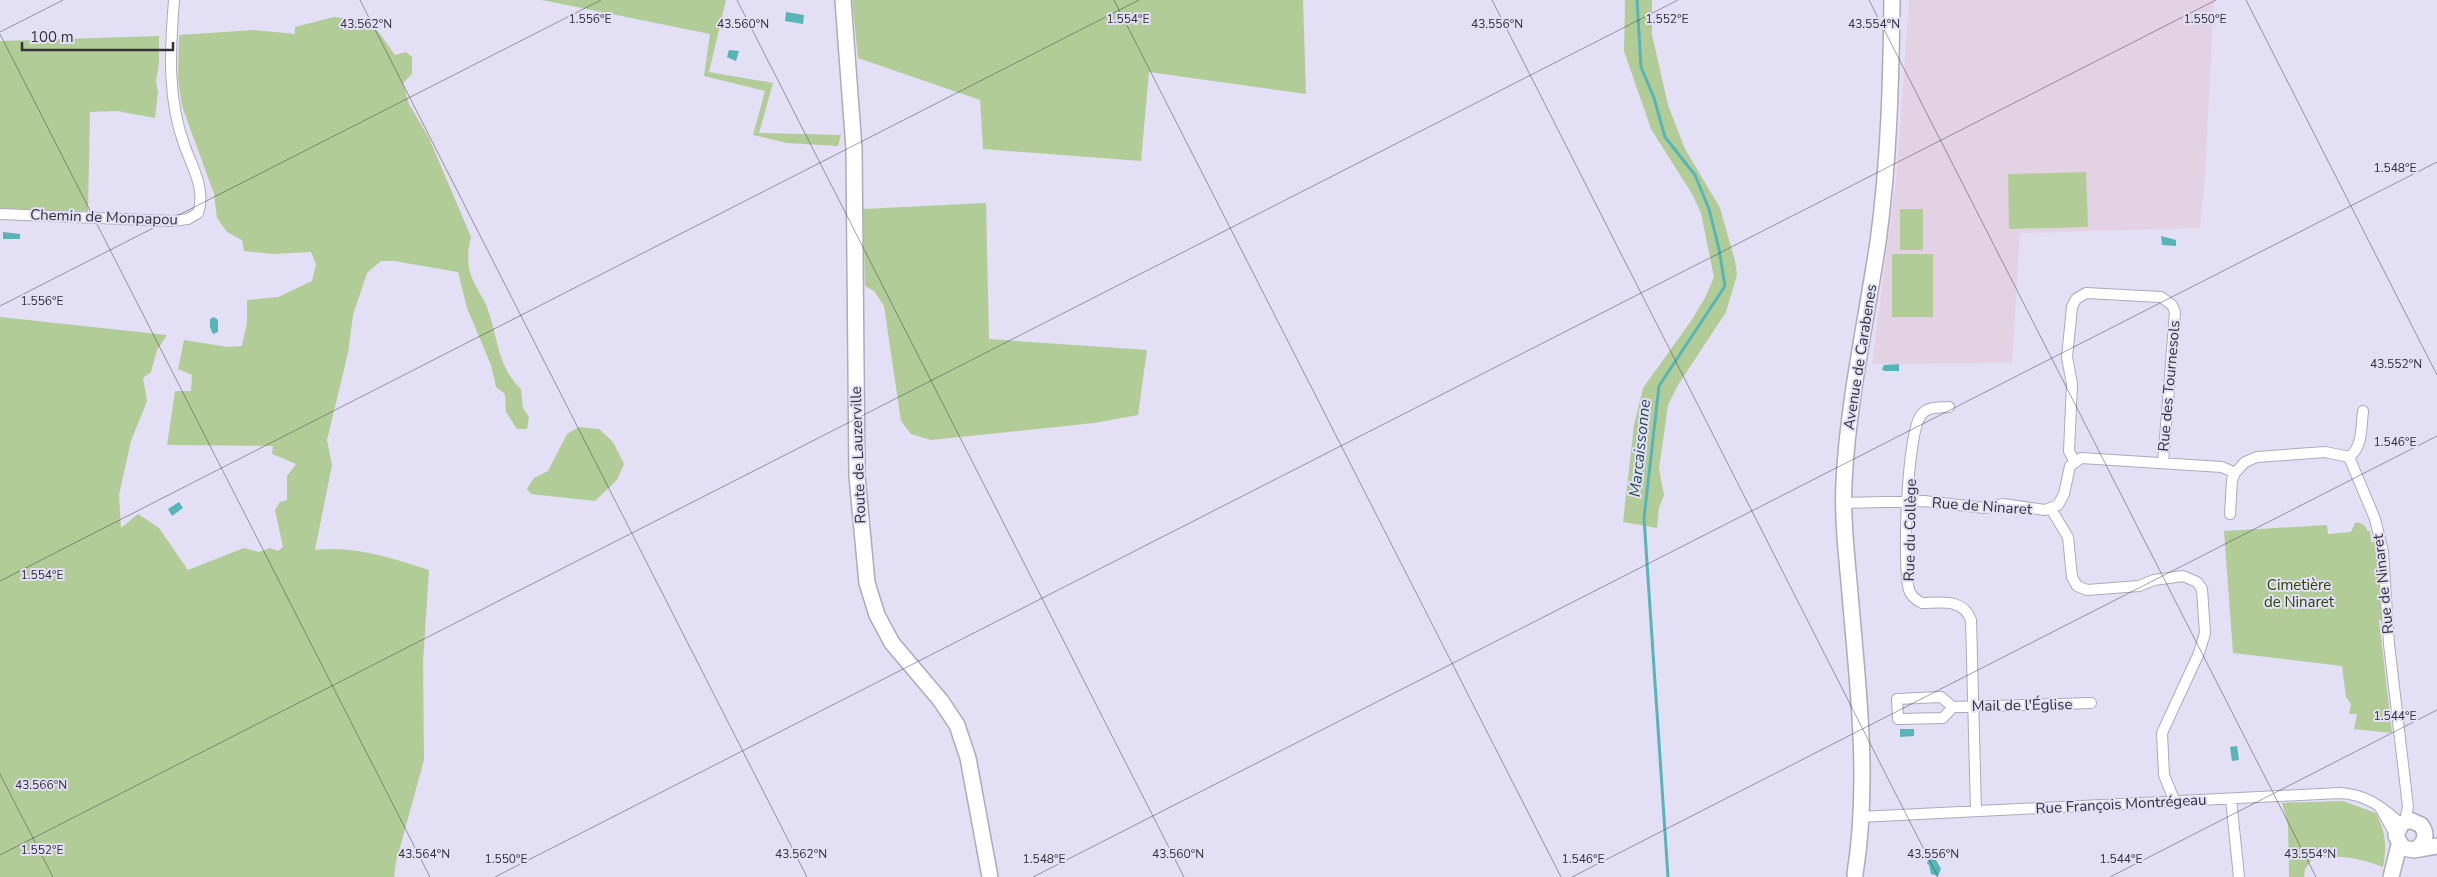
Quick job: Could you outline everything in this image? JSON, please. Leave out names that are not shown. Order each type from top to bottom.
[{"type":"street","name":"Chemin de Monpapou","points":[[0,214],[172,221],[188,219],[198,213],[201,197],[199,186],[176,122],[172,93],[170,71],[174,0]]},
{"type":"street","name":"Route de Lauzerville","points":[[843,0],[853,122],[859,515],[867,584],[877,615],[892,643],[941,701],[957,725],[968,758],[990,877]]},
{"type":"street","name":"Avenue de Carabenes","points":[[1855,876],[1860,846],[1861,752],[1844,503],[1850,418],[1884,189],[1890,101],[1892,0]]},
{"type":"street","name":"Rue des Tournesols","points":[[2074,461],[2069,451],[2072,384],[2067,357],[2072,307],[2076,300],[2086,293],[2161,297],[2172,305],[2175,312],[2163,463]]},
{"type":"street","name":"Rue du Collège","points":[[1950,407],[1926,410],[1914,431],[1907,501],[1907,574],[1910,592],[1922,603],[1954,603],[1960,605],[1969,614],[1974,706],[1976,812]]},
{"type":"street","points":[[2230,514],[2232,480],[2235,473],[2245,462],[2257,457],[2325,452],[2348,457],[2356,452],[2359,446],[2363,411]]},
{"type":"street","points":[[2074,461],[2088,457],[2222,467],[2235,473]]},
{"type":"street","name":"Rue de Ninaret","points":[[2348,457],[2375,519],[2383,552],[2389,644],[2411,832]]},
{"type":"street","name":"Rue de Ninaret","points":[[1844,503],[1907,501],[1985,508],[2003,504],[2038,510],[2051,509],[2058,505],[2064,494],[2067,472],[2074,461]]},
{"type":"street","points":[[2051,509],[2068,537],[2072,577],[2077,586],[2087,590],[2139,586],[2154,580],[2184,576],[2197,582],[2202,589],[2205,633],[2199,653],[2162,733],[2164,775],[2175,802]]},
{"type":"street","name":"Mail de l'Église","points":[[1953,707],[1943,718],[1898,719],[1898,699],[1942,697],[1953,707],[2091,703]]},
{"type":"street","name":"Avenue de Carabenes","points":[[1855,876],[1853,847],[1855,752],[1858,715]]},
{"type":"street","name":"Rue François Montrégeau","points":[[1860,817],[2340,793],[2361,796],[2380,806],[2411,832]]},
{"type":"street","points":[[2231,798],[2239,877]]},
{"type":"street","points":[[2391,877],[2394,860],[2411,832],[2437,846]]},
{"type":"shaded area","points":[[1909,0],[2214,0],[2205,176],[2200,228],[2020,233],[2012,363],[1872,364],[1897,171]]},
{"type":"shaded area","points":[[786,12],[804,15],[803,24],[785,21]]},
{"type":"shaded area","points":[[729,50],[739,51],[736,61],[727,57]]},
{"type":"shaded area","points":[[3,232],[20,234],[20,239],[3,239]]},
{"type":"shaded area","points":[[2161,236],[2176,240],[2176,246],[2162,245]]},
{"type":"shaded area","points":[[214,317],[218,320],[218,332],[213,334],[210,327],[210,319]]},
{"type":"shaded area","points":[[1899,364],[1899,371],[1884,371],[1882,369],[1884,365]]},
{"type":"shaded area","points":[[179,502],[183,508],[172,516],[168,509]]},
{"type":"shaded area","points":[[1900,729],[1914,729],[1914,736],[1900,737]]},
{"type":"shaded area","points":[[2237,746],[2239,760],[2232,761],[2230,747]]},
{"type":"shaded area","points":[[1928,860],[1936,860],[1941,869],[1938,876],[1931,874],[1927,864]]},
{"type":"green space","points":[[542,0],[726,0],[709,72],[773,83],[759,133],[841,135],[838,146],[787,143],[753,135],[765,91],[704,76],[710,34]]},
{"type":"green space","points":[[852,0],[1303,0],[1306,94],[1149,72],[1141,161],[983,149],[980,100],[858,58]]},
{"type":"green space","points":[[1625,0],[1652,0],[1652,35],[1668,105],[1685,149],[1720,208],[1735,261],[1737,275],[1726,312],[1678,385],[1668,405],[1659,469],[1664,495],[1659,508],[1657,528],[1623,522],[1634,425],[1643,388],[1691,321],[1705,298],[1714,277],[1701,213],[1692,194],[1651,129],[1624,51]]},
{"type":"green space","points":[[334,17],[358,20],[371,26],[382,36],[395,55],[406,52],[412,57],[412,74],[403,83],[409,104],[429,138],[471,237],[468,259],[471,276],[487,307],[499,351],[507,371],[521,389],[523,408],[529,417],[527,429],[517,429],[506,412],[505,394],[496,387],[491,365],[467,308],[458,272],[394,261],[381,261],[367,273],[353,315],[348,353],[327,440],[332,465],[315,550],[343,549],[358,551],[387,557],[429,570],[423,662],[424,760],[396,862],[394,877],[0,877],[0,317],[167,335],[157,350],[151,372],[143,378],[147,401],[131,441],[119,495],[121,528],[138,514],[159,528],[188,570],[244,548],[259,552],[270,548],[278,551],[283,547],[275,510],[280,502],[287,500],[287,476],[296,464],[272,454],[273,446],[167,445],[175,391],[191,391],[192,375],[178,369],[184,340],[228,347],[242,346],[247,322],[247,300],[278,297],[312,281],[316,264],[311,252],[273,254],[244,251],[242,240],[227,232],[217,218],[214,194],[182,106],[178,78],[179,35],[254,30],[295,34],[295,27]]},
{"type":"green space","points":[[159,36],[159,63],[156,81],[158,92],[155,118],[117,111],[90,112],[88,211],[0,210],[0,41]]},
{"type":"green space","points":[[2086,172],[2088,227],[2009,229],[2008,174]]},
{"type":"green space","points":[[986,203],[989,339],[1147,350],[1138,415],[1094,423],[931,440],[911,434],[901,421],[884,306],[874,291],[865,286],[863,209]]},
{"type":"green space","points":[[1900,209],[1923,209],[1923,250],[1900,250]]},
{"type":"green space","points":[[1892,254],[1933,254],[1933,317],[1892,317]]},
{"type":"green space","points":[[579,427],[599,429],[613,442],[624,464],[617,480],[595,501],[531,494],[527,489],[534,478],[548,471],[567,434]]},
{"type":"green space","name":"Cimetière de Ninaret","points":[[2355,523],[2363,524],[2367,531],[2370,531],[2371,542],[2376,542],[2382,620],[2379,620],[2392,733],[2354,729],[2357,714],[2349,714],[2351,704],[2346,697],[2342,666],[2233,653],[2224,531],[2327,525],[2328,534],[2351,532]]},
{"type":"green space","points":[[2343,801],[2376,813],[2385,840],[2383,867],[2366,861],[2331,856],[2313,858],[2305,869],[2304,877],[2289,877],[2288,825],[2282,803]]},
{"type":"waterway","name":"Marcaissonne","points":[[1637,0],[1641,67],[1654,98],[1665,137],[1695,175],[1709,209],[1719,249],[1725,286],[1659,386],[1644,518],[1668,877]]}]
